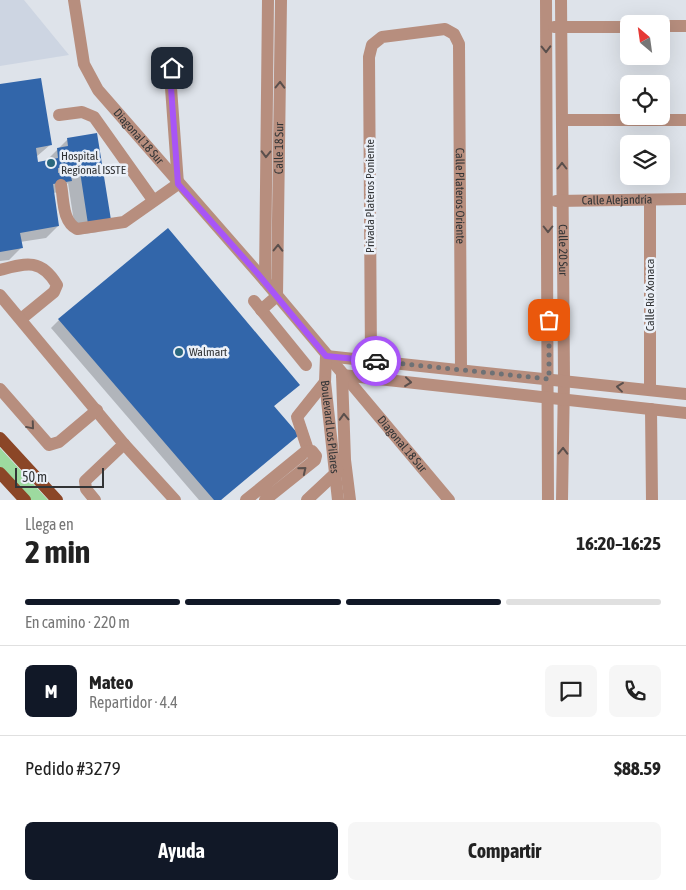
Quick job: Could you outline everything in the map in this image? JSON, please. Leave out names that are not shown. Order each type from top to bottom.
[{"type":"main road","points":[[0,438],[57,500]]},
{"type":"main road","points":[[0,473],[21,498]]},
{"type":"street","name":"Calle 20 Sur","points":[[546,0],[548,500]]},
{"type":"street","name":"Calle 20 Sur","points":[[561,0],[564,380],[562,500]]},
{"type":"street","points":[[268,2],[281,2]]},
{"type":"street","name":"Calle 18 Sur","points":[[265,281],[268,2]]},
{"type":"street","name":"Calle 18 Sur","points":[[277,296],[281,2]]},
{"type":"street","name":"Diagonal 18 Sur","points":[[73,3],[84,64],[90,78],[178,184],[265,281],[326,356],[449,500]]},
{"type":"street","points":[[546,27],[620,26]]},
{"type":"street","points":[[670,26],[686,26]]},
{"type":"street","name":"Calle Plateros Oriente","points":[[382,37],[445,29],[454,34],[459,44],[461,370]]},
{"type":"street","name":"Privada Plateros Poniente","points":[[371,360],[369,58],[372,45],[382,37]]},
{"type":"street","points":[[61,185],[66,217],[71,225],[77,229],[124,222],[178,184],[170,74],[173,66],[185,65]]},
{"type":"street","points":[[59,115],[82,112],[94,117],[153,200]]},
{"type":"street","points":[[562,120],[686,120]]},
{"type":"street","name":"Calle Alejandría","points":[[548,201],[686,199]]},
{"type":"street","name":"Calle Río Xonaca","points":[[650,200],[650,390]]},
{"type":"street","points":[[0,270],[27,263],[38,265],[46,270],[57,285],[54,292],[21,319]]},
{"type":"street","points":[[0,295],[124,444],[175,500]]},
{"type":"street","points":[[277,296],[258,306],[306,365]]},
{"type":"street","points":[[326,356],[686,394]]},
{"type":"street","name":"Boulevard Los Pilares","points":[[326,356],[325,382],[338,500]]},
{"type":"street","name":"Boulevard Los Pilares","points":[[350,500],[345,460],[342,375],[686,413]]},
{"type":"street","points":[[265,500],[315,460],[315,454],[308,450],[297,417],[325,382]]},
{"type":"street","points":[[0,389],[49,445],[59,442],[97,410]]},
{"type":"street","points":[[651,408],[652,500]]},
{"type":"street","points":[[95,500],[86,489],[85,481],[124,444]]},
{"type":"street","points":[[246,500],[308,450]]},
{"type":"street","points":[[307,500],[335,475],[345,460]]},
{"type":"shaded area","points":[[0,0],[24,0],[69,55],[0,66]]},
{"type":"green space","points":[[0,448],[48,500],[28,500],[0,469]]},
{"type":"building","name":"Hospital Regional ISSTE","points":[[41,78],[52,145],[36,148],[38,162],[58,158],[57,148],[68,146],[67,138],[97,133],[111,220],[88,224],[79,165],[58,168],[58,173],[70,171],[72,181],[53,184],[59,226],[20,233],[23,248],[0,252],[0,84]]},
{"type":"building","name":"Walmart","points":[[168,228],[300,385],[274,406],[299,435],[221,500],[214,500],[58,319]]},
{"type":"way so far","points":[[376,361],[549,379],[549,320]]},
{"type":"place","name":"Hospital Regional ISSTE","points":[[51,163]]},
{"type":"place","name":"Walmart","points":[[179,352]]},
{"type":"route","points":[[172,68],[170,74],[178,184],[258,274],[326,356],[376,361]]}]
